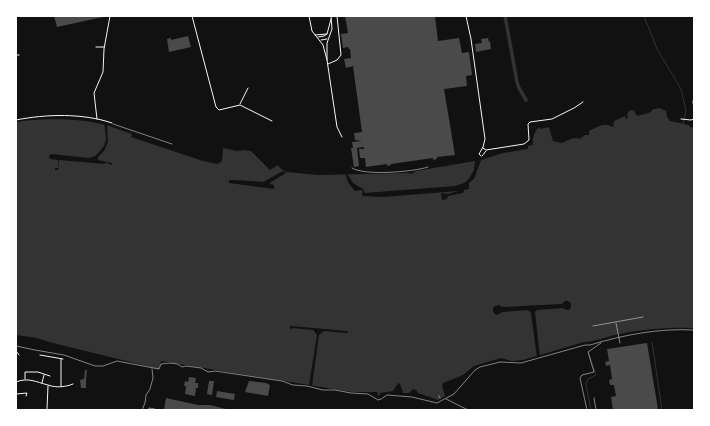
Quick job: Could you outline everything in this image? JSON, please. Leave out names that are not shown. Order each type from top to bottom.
[{"type":"street","points":[[96,119],[94,93],[103,72],[104,47],[110,16]]},
{"type":"street","points":[[192,16],[216,107],[219,110],[240,105],[272,121]]},
{"type":"street","points":[[309,16],[311,29],[323,45],[326,59],[328,60]]},
{"type":"street","points":[[331,16],[332,25],[327,46],[328,64],[336,127],[342,137]]},
{"type":"street","points":[[328,64],[337,60],[341,55],[337,16]]},
{"type":"street","points":[[466,16],[471,39],[476,84],[485,139],[479,154],[481,156],[486,150],[527,142],[530,137],[528,124],[530,122],[552,119],[572,110],[583,102]]},
{"type":"street","points":[[317,37],[326,36],[331,19]]},
{"type":"street","points":[[314,35],[327,34]]},
{"type":"street","points":[[320,40],[327,40],[328,38]]},
{"type":"street","points":[[96,47],[104,47]]},
{"type":"street","points":[[240,105],[248,88]]},
{"type":"street","points":[[693,101],[694,110]]},
{"type":"street","points":[[16,120],[30,117],[57,116],[96,119],[112,123]]},
{"type":"street","points":[[681,119],[694,119]]},
{"type":"street","points":[[483,147],[486,150]]},
{"type":"street","points":[[16,351],[19,355]]},
{"type":"street","points":[[40,355],[63,359]]},
{"type":"street","points":[[60,358],[61,387]]},
{"type":"street","points":[[25,379],[25,372],[50,376]]},
{"type":"street","points":[[42,383],[44,374]]},
{"type":"street","points":[[16,382],[25,379],[36,380],[48,386],[61,387],[68,387],[74,384]]},
{"type":"street","points":[[47,409],[48,386]]},
{"type":"street","points":[[16,394],[27,393],[26,396]]},
{"type":"street","points":[[39,410],[55,410]]},
{"type":"lane","points":[[112,123],[172,144]]},
{"type":"lane","points":[[352,168],[356,171],[373,173],[405,171],[428,167]]},
{"type":"path","points":[[593,326],[643,317]]},
{"type":"path","points":[[616,322],[620,343]]},
{"type":"path","points":[[16,346],[64,355],[95,366],[102,366],[117,361],[158,370],[161,364],[168,363],[182,367],[186,366],[201,368],[207,372],[215,371],[282,381],[293,385],[307,386],[323,390],[368,394],[378,400],[387,395],[412,397],[437,403],[455,393],[475,370],[480,367],[500,362],[521,363],[585,345],[628,335],[651,332],[694,330]]},
{"type":"path","points":[[587,410],[580,378],[582,375],[594,372],[588,352],[601,342]]},
{"type":"path","points":[[142,410],[153,378],[153,368]]},
{"type":"path","points":[[594,398],[596,410]]},
{"type":"path","points":[[446,399],[468,410]]},
{"type":"path","points":[[149,410],[149,408],[155,409]]},
{"type":"shaded area","points":[[659,108],[666,111],[667,117],[670,121],[689,125],[690,127],[694,128],[694,328],[666,328],[638,331],[584,342],[523,360],[512,361],[501,358],[474,366],[463,375],[443,383],[442,386],[445,396],[438,400],[418,393],[413,389],[409,393],[403,393],[400,384],[398,383],[393,391],[380,393],[378,396],[377,392],[352,392],[161,361],[159,369],[37,338],[16,335],[16,122],[59,119],[93,122],[132,134],[131,137],[203,161],[218,164],[222,161],[223,148],[237,151],[251,151],[270,170],[278,165],[286,172],[319,175],[411,174],[416,171],[481,160],[503,153],[528,149],[528,146],[533,145],[534,136],[539,127],[540,129],[549,127],[553,141],[562,143],[573,138],[580,139],[585,135],[589,135],[589,131],[601,125],[613,127],[614,121],[625,116],[626,119],[628,118],[627,115],[629,111],[634,111],[637,116],[649,113],[652,111],[651,110]]},
{"type":"pier","points":[[104,122],[107,123],[108,142],[104,151],[98,157],[98,160],[112,163],[112,165],[105,162],[105,164],[59,160],[58,170],[55,170],[55,168],[58,168],[58,160],[50,159],[49,156],[51,154],[89,158],[95,156],[104,146],[106,139]]},
{"type":"pier","points":[[475,160],[481,160],[474,179],[469,183],[469,189],[464,190],[463,193],[448,196],[447,199],[442,200],[441,193],[448,194],[458,191],[383,197],[362,196],[362,190],[355,191],[349,184],[345,174],[348,175],[353,183],[363,189],[365,193],[455,186],[468,180],[474,170]]},
{"type":"pier","points":[[283,171],[286,173],[270,184],[274,185],[274,189],[229,183],[229,180],[263,182]]},
{"type":"pier","points":[[565,301],[571,303],[569,310],[563,308],[537,310],[535,312],[540,357],[537,358],[531,313],[528,310],[502,312],[496,315],[493,312],[493,308],[499,305],[502,307],[562,304]]},
{"type":"pier","points":[[289,327],[348,332],[324,331],[319,335],[312,386],[309,385],[317,335],[313,330],[292,328],[292,330]]},
{"type":"building","points":[[54,16],[103,16],[103,17],[57,27]]},
{"type":"building","points":[[345,16],[435,16],[438,41],[459,38],[462,53],[469,52],[472,75],[466,76],[467,86],[444,89],[455,155],[437,157],[437,159],[433,160],[433,158],[391,164],[387,166],[387,164],[366,167],[365,158],[360,158],[359,149],[364,149],[364,147],[357,148],[359,166],[354,167],[351,148],[353,148],[352,142],[362,141],[355,140],[354,133],[362,132],[353,66],[346,68],[344,59],[351,58],[350,49],[348,47],[343,48],[341,34],[348,33]]},
{"type":"building","points":[[188,36],[191,47],[169,52],[167,39],[171,38],[171,40]]},
{"type":"building","points":[[488,38],[491,49],[476,52],[475,44],[482,43],[481,39]]},
{"type":"building","points":[[647,343],[658,409],[613,410],[611,397],[616,396],[614,385],[610,385],[609,380],[612,379],[610,365],[606,366],[605,362],[609,361],[607,349]]},
{"type":"building","points":[[85,370],[87,370],[86,388],[81,388],[80,380],[84,379]]},
{"type":"building","points":[[189,377],[196,378],[195,383],[198,383],[195,396],[185,394],[185,381],[188,382]]},
{"type":"building","points":[[209,381],[214,381],[212,395],[207,394]]},
{"type":"building","points":[[249,381],[266,383],[270,385],[268,396],[245,392]]},
{"type":"building","points":[[217,391],[235,394],[234,400],[216,397]]},
{"type":"building","points":[[166,398],[198,405],[210,405],[230,410],[164,410]]},
{"type":"waterway","points":[[505,16],[517,82],[526,100]]},
{"type":"waterway","points":[[644,16],[657,49],[681,89],[686,111],[683,124]]},
{"type":"waterway","points":[[652,342],[662,410]]},
{"type":"waterway","points":[[589,354],[596,375],[588,379],[586,384],[591,410]]}]
